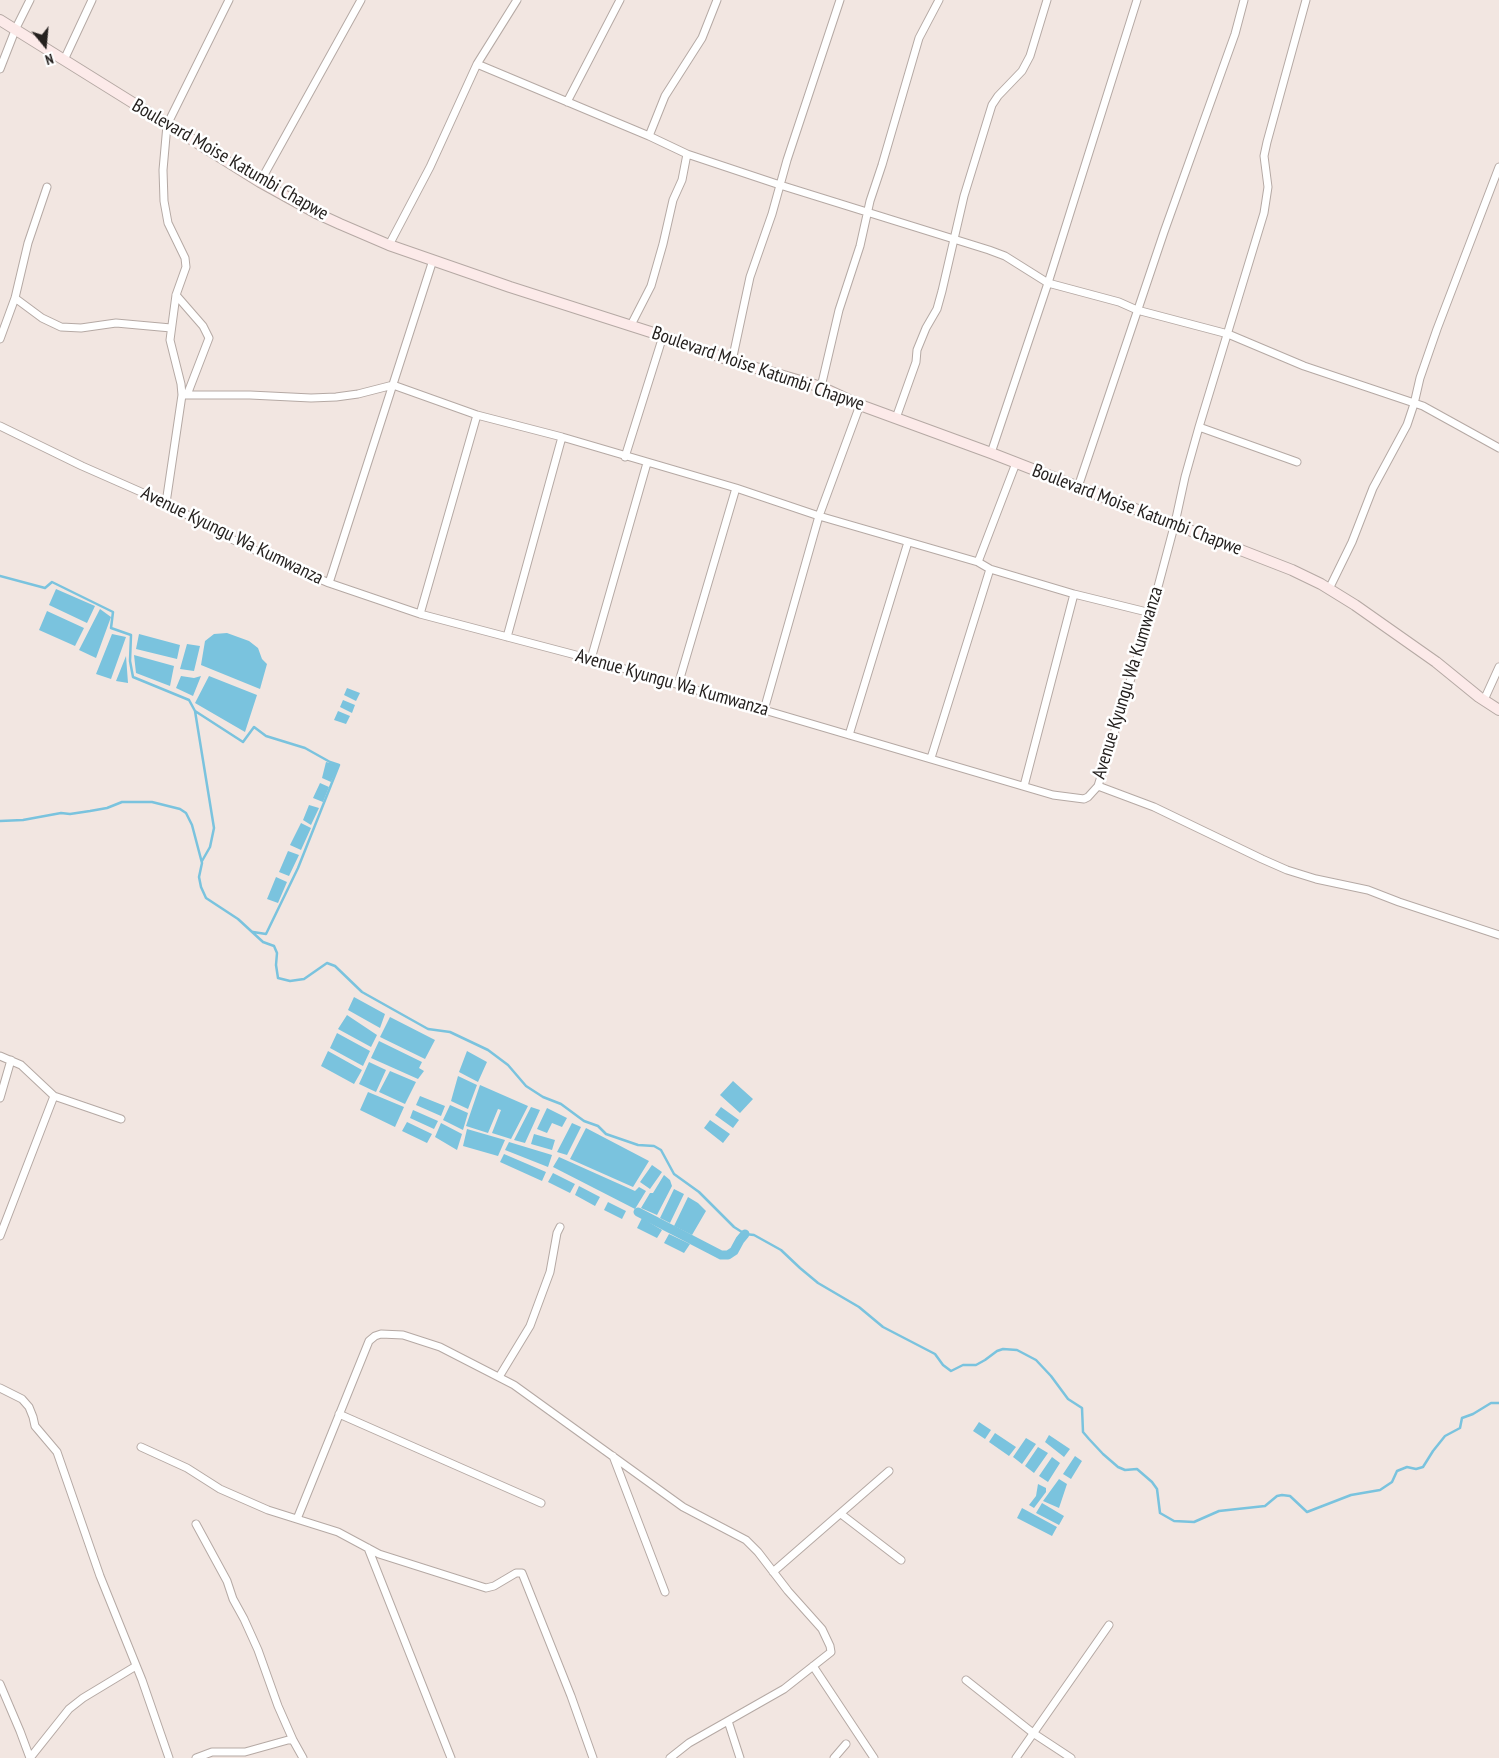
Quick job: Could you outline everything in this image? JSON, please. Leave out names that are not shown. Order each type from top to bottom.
[{"type":"street","points":[[0,69],[16,28],[30,0]]},
{"type":"street","points":[[64,60],[92,0]]},
{"type":"street","points":[[185,395],[172,350],[171,328],[176,295],[186,267],[185,258],[168,223],[164,201],[163,170],[167,125],[229,0]]},
{"type":"street","points":[[260,182],[361,0]]},
{"type":"street","points":[[389,245],[430,167],[478,64],[516,0]]},
{"type":"street","points":[[567,102],[620,0]]},
{"type":"street","points":[[649,136],[665,96],[702,38],[717,0]]},
{"type":"street","points":[[732,361],[750,277],[840,0]]},
{"type":"street","points":[[821,387],[839,310],[860,246],[919,38],[939,0]]},
{"type":"street","points":[[896,418],[916,362],[917,350],[926,328],[937,309],[950,263],[964,196],[992,105],[1022,71],[1030,56],[1047,0]]},
{"type":"street","points":[[991,453],[1048,283],[1137,0]]},
{"type":"street","points":[[1078,486],[1108,402],[1137,310],[1235,34],[1244,0]]},
{"type":"street","name":"Avenue Kyungu Wa Kumwanza","points":[[0,426],[82,466],[166,503],[223,535],[329,583],[420,614],[591,659],[1054,795],[1084,799],[1098,786],[1151,613],[1199,427],[1264,213],[1268,187],[1264,156],[1306,0]]},
{"type":"street","name":"Boulevard Moise Katumbi Chapwe","points":[[0,20],[16,28],[260,182],[316,213],[389,245],[631,325],[732,361],[821,387],[860,405],[1175,523],[1292,570],[1329,589],[1400,636],[1499,710]]},
{"type":"street","points":[[478,64],[649,136],[687,154],[989,250],[1005,256],[1048,283],[1119,302],[1137,310],[1228,334],[1304,366],[1423,406],[1499,448]]},
{"type":"street","points":[[631,325],[651,286],[673,200],[682,180],[687,154]]},
{"type":"street","points":[[1329,589],[1352,542],[1373,488],[1407,425],[1420,378],[1437,329],[1499,167]]},
{"type":"street","points":[[0,339],[15,298],[28,244],[46,187]]},
{"type":"street","points":[[329,583],[433,260]]},
{"type":"street","points":[[166,503],[185,395],[209,338],[203,326],[176,295]]},
{"type":"street","points":[[15,298],[42,318],[61,327],[81,328],[116,323],[171,328]]},
{"type":"street","points":[[625,457],[663,336]]},
{"type":"street","points":[[185,395],[336,397],[358,394],[393,385],[477,414],[736,488],[819,516],[978,562],[990,569],[1074,594],[1151,613]]},
{"type":"street","points":[[764,710],[819,516],[860,405]]},
{"type":"street","points":[[420,614],[477,414]]},
{"type":"street","points":[[1199,427],[1297,462]]},
{"type":"street","points":[[508,637],[562,437]]},
{"type":"street","points":[[591,659],[647,463]]},
{"type":"street","points":[[978,562],[1016,463]]},
{"type":"street","points":[[678,685],[736,488]]},
{"type":"street","points":[[849,735],[908,542]]},
{"type":"street","points":[[930,758],[990,569]]},
{"type":"street","points":[[1024,786],[1074,594]]},
{"type":"street","points":[[1484,700],[1499,667]]},
{"type":"street","points":[[1098,786],[1154,807],[1287,870],[1316,879],[1368,890],[1499,935]]},
{"type":"street","points":[[0,1056],[21,1065],[54,1096],[121,1119]]},
{"type":"street","points":[[0,1098],[11,1060]]},
{"type":"street","points":[[0,1236],[54,1096]]},
{"type":"street","points":[[499,1377],[530,1326],[550,1272],[560,1227]]},
{"type":"street","points":[[297,1519],[369,1340],[375,1336],[382,1334],[404,1335],[440,1348],[514,1384],[682,1507],[746,1540],[822,1628],[830,1646],[831,1652],[784,1689],[689,1744],[670,1758]]},
{"type":"street","points":[[0,1388],[26,1403],[35,1426],[57,1452],[100,1576],[136,1666],[169,1758]]},
{"type":"street","points":[[339,1414],[541,1503]]},
{"type":"street","points":[[141,1447],[187,1468],[220,1489],[268,1510],[338,1532],[379,1554],[486,1588],[494,1586],[516,1572],[522,1573],[571,1696],[593,1758]]},
{"type":"street","points":[[613,1456],[665,1592]]},
{"type":"street","points":[[773,1572],[889,1471]]},
{"type":"street","points":[[841,1514],[901,1560]]},
{"type":"street","points":[[196,1524],[227,1581],[233,1599],[248,1626],[278,1706],[303,1758]]},
{"type":"street","points":[[368,1548],[451,1758]]},
{"type":"street","points":[[1016,1758],[1109,1624]]},
{"type":"street","points":[[30,1758],[69,1709],[83,1698],[136,1666]]},
{"type":"street","points":[[813,1666],[874,1758]]},
{"type":"street","points":[[966,1680],[1033,1732],[1071,1758]]},
{"type":"street","points":[[0,1684],[30,1758]]},
{"type":"street","points":[[728,1721],[740,1758]]},
{"type":"street","points":[[196,1758],[212,1752],[245,1752],[293,1740]]},
{"type":"street","points":[[834,1758],[846,1744]]},
{"type":"water","points":[[56,589],[95,606],[87,623],[49,605]]},
{"type":"water","points":[[100,609],[111,617],[96,658],[79,650]]},
{"type":"water","points":[[47,611],[84,628],[75,646],[39,630]]},
{"type":"water","points":[[227,633],[249,641],[258,648],[262,659],[267,664],[260,689],[201,665],[205,641],[214,634]]},
{"type":"water","points":[[112,634],[126,637],[111,679],[96,674]]},
{"type":"water","points":[[139,634],[180,645],[177,659],[136,649]]},
{"type":"water","points":[[187,644],[200,646],[194,671],[180,669]]},
{"type":"water","points":[[134,655],[174,666],[170,686],[136,673]]},
{"type":"water","points":[[126,656],[128,683],[116,681]]},
{"type":"water","points":[[181,676],[194,678],[201,676],[193,696],[176,688]]},
{"type":"water","points":[[209,676],[257,695],[245,732],[195,703]]},
{"type":"water","points":[[347,688],[360,693],[356,701],[344,695]]},
{"type":"water","points":[[343,700],[355,705],[352,713],[340,707]]},
{"type":"water","points":[[338,711],[350,716],[346,724],[334,720]]},
{"type":"water","points":[[326,762],[339,765],[331,782],[322,778]]},
{"type":"water","points":[[320,783],[329,787],[323,802],[313,798]]},
{"type":"water","points":[[309,805],[319,808],[311,825],[303,820]]},
{"type":"water","points":[[301,823],[311,828],[301,850],[290,845]]},
{"type":"water","points":[[288,851],[299,855],[289,876],[279,872]]},
{"type":"water","points":[[276,877],[287,882],[278,903],[267,899]]},
{"type":"water","points":[[354,997],[385,1014],[380,1028],[348,1010]]},
{"type":"water","points":[[347,1015],[377,1035],[371,1047],[338,1029]]},
{"type":"water","points":[[390,1017],[435,1040],[425,1059],[380,1037]]},
{"type":"water","points":[[337,1033],[370,1051],[363,1066],[330,1048]]},
{"type":"water","points":[[379,1041],[422,1062],[419,1068],[424,1071],[418,1079],[371,1058]]},
{"type":"water","points":[[328,1051],[362,1070],[354,1084],[321,1066]]},
{"type":"water","points":[[467,1051],[487,1062],[478,1082],[459,1072]]},
{"type":"water","points":[[369,1062],[386,1070],[376,1092],[359,1084]]},
{"type":"water","points":[[390,1071],[416,1082],[405,1104],[379,1092]]},
{"type":"water","points":[[458,1076],[477,1085],[468,1109],[451,1101]]},
{"type":"water","points":[[733,1081],[753,1099],[740,1113],[720,1095]]},
{"type":"water","points":[[480,1085],[528,1106],[511,1139],[492,1133],[501,1110],[498,1109],[488,1133],[466,1126]]},
{"type":"water","points":[[368,1092],[404,1107],[395,1127],[360,1110]]},
{"type":"water","points":[[420,1096],[445,1106],[441,1116],[416,1105]]},
{"type":"water","points":[[450,1105],[468,1113],[463,1130],[443,1120]]},
{"type":"water","points":[[531,1107],[540,1110],[525,1143],[514,1140]]},
{"type":"water","points":[[721,1107],[739,1120],[733,1128],[715,1115]]},
{"type":"water","points":[[547,1108],[567,1118],[562,1127],[552,1123],[547,1133],[537,1129]]},
{"type":"water","points":[[413,1110],[438,1121],[434,1129],[410,1118]]},
{"type":"water","points":[[710,1120],[730,1134],[723,1143],[704,1128]]},
{"type":"water","points":[[407,1122],[432,1134],[427,1143],[402,1131]]},
{"type":"water","points":[[441,1123],[462,1134],[457,1150],[435,1137]]},
{"type":"water","points":[[572,1123],[581,1127],[567,1155],[557,1152]]},
{"type":"water","points":[[586,1128],[649,1161],[633,1187],[570,1159]]},
{"type":"water","points":[[467,1129],[505,1140],[498,1156],[463,1146]]},
{"type":"water","points":[[534,1134],[555,1140],[552,1150],[531,1144]]},
{"type":"water","points":[[509,1142],[552,1155],[548,1167],[505,1150]]},
{"type":"water","points":[[504,1154],[546,1172],[542,1181],[500,1162]]},
{"type":"water","points":[[559,1157],[635,1191],[639,1187],[646,1191],[635,1209],[553,1167]]},
{"type":"water","points":[[652,1165],[662,1172],[650,1189],[640,1182]]},
{"type":"water","points":[[553,1173],[575,1184],[570,1193],[548,1182]]},
{"type":"water","points":[[664,1175],[670,1180],[672,1186],[657,1215],[641,1208]]},
{"type":"water","points":[[579,1186],[600,1197],[595,1206],[575,1195]]},
{"type":"water","points":[[674,1189],[684,1194],[670,1223],[660,1218]]},
{"type":"water","points":[[688,1197],[706,1211],[692,1235],[674,1226]]},
{"type":"water","points":[[608,1202],[626,1211],[622,1219],[604,1210]]},
{"type":"water","points":[[642,1218],[662,1230],[657,1238],[637,1228]]},
{"type":"water","points":[[669,1234],[690,1244],[684,1253],[664,1243]]},
{"type":"water","points":[[979,1422],[991,1430],[985,1439],[973,1431]]},
{"type":"water","points":[[995,1433],[1016,1447],[1009,1456],[989,1442]]},
{"type":"water","points":[[1049,1435],[1070,1449],[1064,1457],[1045,1442]]},
{"type":"water","points":[[1026,1438],[1036,1444],[1022,1464],[1013,1457]]},
{"type":"water","points":[[1038,1447],[1048,1453],[1034,1473],[1025,1466]]},
{"type":"water","points":[[1075,1456],[1082,1461],[1071,1479],[1063,1474]]},
{"type":"water","points":[[1052,1457],[1060,1463],[1048,1482],[1039,1476]]},
{"type":"water","points":[[1059,1479],[1067,1484],[1059,1508],[1043,1501]]},
{"type":"water","points":[[1038,1484],[1046,1488],[1046,1492],[1034,1508],[1029,1505],[1036,1496]]},
{"type":"water","points":[[1042,1503],[1064,1516],[1059,1525],[1036,1513]]},
{"type":"water","points":[[1022,1508],[1057,1527],[1052,1536],[1017,1518]]},
{"type":"waterway","points":[[0,576],[45,588],[52,582],[113,612],[111,628],[131,635],[130,661],[133,677],[189,700],[195,711],[243,742],[254,727],[266,736],[305,748],[339,765],[298,868],[266,934],[253,932]]},
{"type":"waterway","points":[[195,711],[214,828],[210,847],[202,861]]},
{"type":"waterway","points":[[0,821],[23,820],[61,813],[70,814],[90,811],[107,808],[122,802],[152,802],[180,809],[186,813],[192,825],[202,863],[199,877],[206,898],[238,919],[263,942],[274,946],[277,953],[278,978],[290,981],[304,979],[327,963],[335,966],[362,992],[428,1029],[450,1032],[488,1050],[508,1065],[526,1086],[543,1097],[561,1104],[584,1121],[598,1126],[606,1134],[638,1145],[654,1146],[661,1150],[674,1174],[699,1192],[734,1227],[745,1234],[754,1235],[781,1250],[818,1283],[859,1307],[883,1327],[935,1354],[943,1365],[951,1371],[963,1365],[976,1365],[1003,1349],[1017,1350],[1036,1360],[1068,1399],[1082,1408],[1083,1432],[1118,1467],[1125,1470],[1137,1469],[1152,1482],[1157,1489],[1160,1513],[1174,1521],[1194,1522],[1219,1511],[1265,1506],[1277,1496],[1282,1495],[1290,1496],[1307,1512],[1351,1495],[1380,1490],[1392,1482],[1397,1471],[1407,1467],[1416,1469],[1423,1467],[1445,1436],[1460,1428],[1462,1418],[1473,1414],[1491,1403],[1499,1403]]},
{"type":"waterway","points":[[638,1212],[721,1255],[728,1255],[734,1251],[745,1234]]}]
